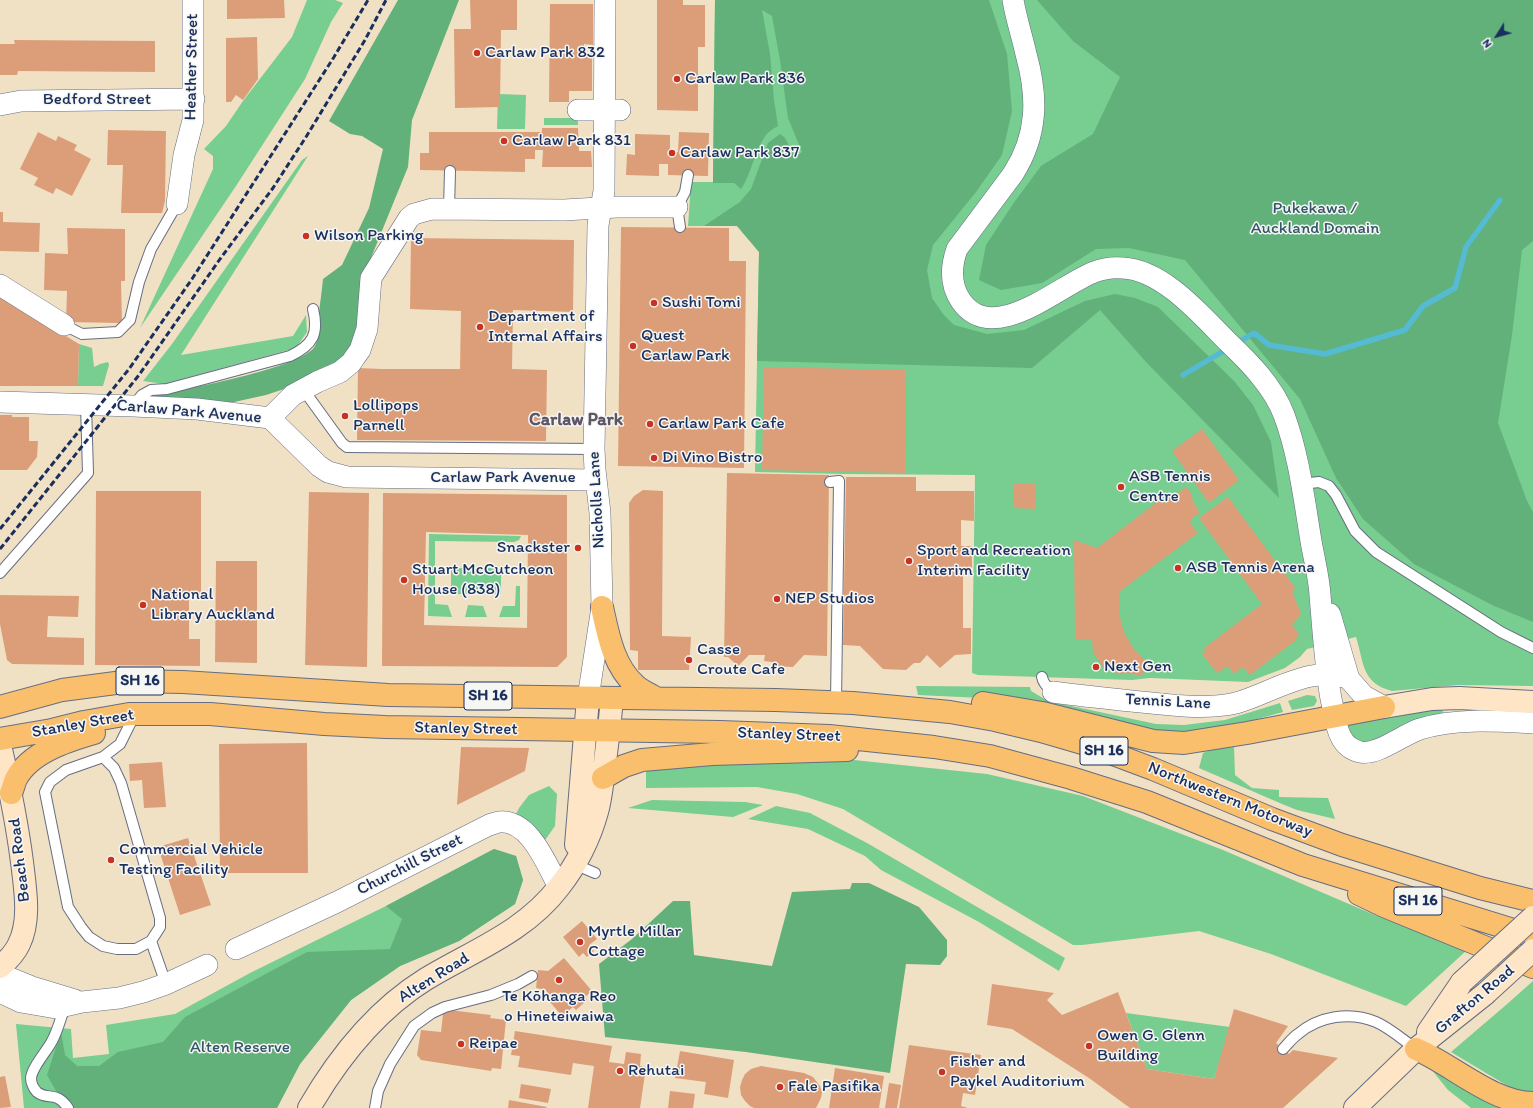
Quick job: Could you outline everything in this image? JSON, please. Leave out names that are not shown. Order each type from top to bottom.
[{"type":"highway","points":[[602,607],[614,654],[621,669],[636,686],[656,698]]},
{"type":"highway","name":"Stanley Street","points":[[0,707],[62,690],[131,681],[183,682],[388,695],[776,700],[844,703]]},
{"type":"highway","points":[[844,703],[968,701],[1042,713],[1153,741],[1184,743],[1247,733],[1384,707]]},
{"type":"highway","name":"Northwestern Motorway","points":[[844,703],[950,712],[995,720],[1041,731],[1089,745],[1146,766],[1272,819],[1342,845],[1480,888],[1533,901]]},
{"type":"highway","name":"Stanley Street","points":[[0,739],[129,714],[210,714],[324,724],[385,727],[829,736],[934,747]]},
{"type":"highway","points":[[11,793],[17,778],[30,762],[59,744],[132,720],[178,714]]},
{"type":"highway","points":[[603,778],[624,766],[642,760],[712,754],[934,747]]},
{"type":"highway","name":"Northwestern Motorway","points":[[934,747],[990,756],[1071,778],[1147,802],[1303,865],[1533,936]]},
{"type":"highway","points":[[1303,865],[1384,906],[1533,967]]},
{"type":"highway","points":[[1416,1049],[1433,1056],[1488,1090],[1521,1103],[1533,1103]]},
{"type":"main road","name":"Alten Road","points":[[574,864],[579,822],[588,698]]},
{"type":"main road","name":"Alten Road","points":[[309,1108],[348,1049],[388,1008],[426,979],[511,931],[537,910],[559,888],[574,864],[590,832],[597,812],[603,778],[612,698]]},
{"type":"main road","points":[[1384,707],[1432,699],[1460,698],[1533,702]]},
{"type":"main road","name":"Beach Road","points":[[0,745],[11,793],[20,845],[26,909],[24,931],[20,944],[7,961],[0,967]]},
{"type":"main road","name":"Grafton Road","points":[[1416,1049],[1462,982],[1533,917]]},
{"type":"main road","name":"Grafton Road","points":[[1355,1108],[1416,1049],[1485,994],[1533,950]]},
{"type":"street","name":"Heather Street","points":[[177,204],[184,156],[193,120],[193,0]]},
{"type":"street","name":"Nicholls Lane","points":[[588,698],[602,607],[600,513],[594,449],[598,225],[604,191],[612,110],[605,0]]},
{"type":"street","points":[[1013,0],[1033,85],[1034,112],[1031,133],[1026,150],[1013,174],[957,249],[953,260],[952,276],[959,298],[964,305],[975,313],[988,316],[1007,316],[1030,307],[1096,271],[1125,268],[1141,272],[1163,283],[1202,315],[1243,356],[1273,393],[1281,408],[1294,450],[1320,591],[1327,674],[1334,716],[1341,737],[1346,745],[1357,751],[1367,753],[1376,751],[1416,730],[1447,722],[1533,723]]},
{"type":"street","name":"Bedford Street","points":[[0,105],[21,101],[194,100]]},
{"type":"street","points":[[578,110],[612,110]]},
{"type":"street","points":[[270,418],[293,395],[340,372],[351,363],[357,354],[367,329],[371,278],[409,218],[414,214],[432,209],[564,210],[617,207],[678,217]]},
{"type":"street","points":[[0,285],[64,325]]},
{"type":"street","name":"Carlaw Park Avenue","points":[[0,402],[198,409],[270,418],[319,466],[328,472],[347,477],[596,480]]},
{"type":"street","points":[[1320,591],[1331,616],[1349,680],[1364,696],[1384,707]]},
{"type":"street","points":[[1327,674],[1334,670],[1343,657]]},
{"type":"street","name":"Tennis Lane","points":[[1048,685],[1178,706],[1210,706],[1235,703],[1293,682],[1327,674],[1349,680]]},
{"type":"street","name":"Churchill Street","points":[[236,949],[337,902],[487,826],[500,822],[510,823],[522,829],[532,838],[559,888]]},
{"type":"street","points":[[0,992],[21,1002],[56,1008],[73,1004],[119,998],[142,992],[166,984],[207,965]]},
{"type":"street","points":[[0,974],[73,1004]]},
{"type":"lane","points":[[449,209],[450,171]]},
{"type":"lane","points":[[678,217],[688,175]]},
{"type":"lane","points":[[64,325],[82,334],[118,332],[130,320],[139,282],[151,249],[177,204]]},
{"type":"lane","points":[[133,406],[142,395],[151,390],[167,389],[219,376],[290,356],[300,351],[314,336],[316,322],[313,309]]},
{"type":"lane","points":[[303,389],[342,443],[347,447],[594,449]]},
{"type":"lane","points":[[0,573],[88,473],[86,405]]},
{"type":"lane","points":[[830,482],[839,481],[844,703]]},
{"type":"lane","points":[[1301,484],[1319,482],[1329,486],[1336,495],[1355,531],[1376,552],[1501,632],[1533,648]]},
{"type":"lane","points":[[103,757],[114,768],[121,783],[158,911],[160,927],[151,941],[136,948],[117,949],[103,946],[89,936],[81,927],[68,907],[45,792],[50,782],[66,770],[103,757],[120,744],[132,720]]},
{"type":"lane","points":[[574,864],[595,873]]},
{"type":"lane","points":[[151,941],[166,984]]},
{"type":"lane","points":[[375,1108],[378,1091],[390,1064],[414,1026],[432,1013],[445,1007],[491,995],[518,984],[532,976]]},
{"type":"lane","points":[[68,1108],[64,1101],[58,1097],[38,1093],[34,1089],[31,1077],[33,1071],[53,1040],[73,1004]]},
{"type":"lane","points":[[1283,1049],[1298,1034],[1315,1024],[1340,1016],[1353,1016],[1377,1022],[1416,1049]]},
{"type":"green space","points":[[307,0],[335,0],[343,3],[331,22],[305,79],[236,186],[140,328],[213,169],[213,156],[204,149],[226,126],[243,101],[292,37]]},
{"type":"green space","points":[[398,0],[459,0],[412,120],[408,167],[366,270],[359,327],[344,361],[290,387],[266,395],[225,404],[147,399],[151,395],[168,393],[271,369],[307,354],[315,346],[319,334],[319,313],[323,279],[342,265],[369,208],[383,149],[362,136],[350,134],[329,121]]},
{"type":"green space","name":"Pukekawa / Auckland Domain","points":[[715,0],[1533,0],[1533,686],[1458,685],[1392,691],[1374,683],[1369,677],[1365,670],[1356,637],[1307,649],[1300,657],[1285,668],[1248,682],[1150,678],[1132,680],[978,675],[972,673],[975,475],[755,472],[759,252],[737,226],[688,226],[691,182],[713,182]]},
{"type":"green space","points":[[715,0],[989,0],[1007,54],[1012,111],[1002,155],[976,192],[933,245],[927,270],[932,298],[943,314],[954,325],[987,334],[1024,330],[1085,301],[1115,294],[1135,298],[1158,307],[1234,381],[1253,405],[1271,442],[1279,498],[1146,362],[1100,310],[1032,368],[757,361],[759,252],[737,226],[704,226],[740,202],[751,189],[768,143],[780,134],[785,138],[795,157],[802,152],[788,118],[772,16],[762,10],[770,54],[778,126],[769,132],[762,141],[745,183],[741,189],[734,183],[713,183]]},
{"type":"green space","points":[[1037,0],[1533,0],[1533,241],[1522,250],[1512,335],[1498,423],[1527,501],[1533,512],[1533,622],[1492,605],[1414,564],[1363,519],[1336,478],[1300,399],[1185,260],[1129,248],[1096,249],[1042,283],[1001,290],[979,280],[986,245],[1013,204],[1041,166],[1093,134],[1120,77],[1073,41]]},
{"type":"green space","points":[[498,94],[526,95],[525,129],[497,129]]},
{"type":"green space","points":[[544,118],[578,118],[578,125],[544,125]]},
{"type":"green space","points":[[308,156],[181,355],[293,336],[306,315],[307,332],[296,348],[164,384],[143,381],[172,344],[302,160]]},
{"type":"green space","points":[[79,344],[92,348],[94,367],[108,362],[109,365],[103,386],[78,386]]},
{"type":"green space","points":[[429,534],[521,536],[519,540],[514,542],[435,541],[435,604],[448,605],[452,617],[428,616]]},
{"type":"green space","points":[[451,568],[501,568],[501,594],[451,594]]},
{"type":"green space","points":[[516,586],[520,586],[520,617],[499,617],[503,606],[515,606]]},
{"type":"green space","points":[[468,605],[483,606],[487,617],[465,617]]},
{"type":"green space","points":[[916,686],[1030,687],[1031,691],[1048,701],[1156,724],[1184,725],[1225,720],[1280,703],[1283,712],[1235,725],[1195,732],[1165,733],[1003,699],[918,695]]},
{"type":"green space","points":[[1307,695],[1315,696],[1317,701],[1314,706],[1292,710],[1288,701]]},
{"type":"green space","points":[[1416,710],[1442,710],[1444,714],[1396,734],[1363,744],[1350,737],[1346,726],[1350,720]]},
{"type":"green space","points":[[1234,747],[1235,775],[1252,788],[1279,790],[1279,797],[1328,798],[1335,819],[1297,810],[1199,768],[1203,753],[1213,749]]},
{"type":"green space","points":[[854,760],[987,774],[1083,796],[1223,850],[1377,916],[1467,950],[1406,1006],[1271,954],[1199,931],[1073,945],[843,809],[797,794],[757,787],[646,788],[646,769],[664,767]]},
{"type":"green space","points":[[549,786],[557,794],[555,826],[543,843],[513,820],[519,808],[529,795]]},
{"type":"green space","points":[[652,800],[745,802],[763,805],[733,817],[628,808]]},
{"type":"green space","points":[[776,806],[810,813],[867,843],[1065,958],[1059,971],[979,922],[881,870],[865,856],[808,829],[748,819]]},
{"type":"green space","name":"Alten Reserve","points":[[494,849],[516,856],[523,880],[515,904],[459,941],[400,966],[351,1000],[300,1064],[277,1108],[24,1108],[16,1024],[71,1029],[73,1058],[109,1054],[106,1025],[175,1014],[250,973],[386,906]]},
{"type":"green space","name":"Alten Reserve","points":[[494,849],[516,856],[523,880],[515,904],[459,941],[400,966],[351,1000],[300,1064],[277,1108],[66,1108],[47,1075],[61,1032],[65,1055],[77,1066],[99,1066],[118,1052],[163,1042],[185,1017],[307,952],[390,949],[402,919],[386,906]]},
{"type":"green space","points":[[852,883],[869,883],[919,907],[947,940],[947,956],[940,965],[906,964],[890,1073],[746,1052],[605,1037],[599,964],[632,939],[673,901],[690,901],[694,955],[772,966],[792,892],[850,889]]},
{"type":"green space","points":[[1533,981],[1533,1092],[1516,1091],[1451,1052]]},
{"type":"green space","points":[[1126,1013],[1230,1027],[1214,1079],[1147,1069]]},
{"type":"green space","points":[[1431,1069],[1504,1108],[1471,1108],[1448,1090]]},
{"type":"building","points":[[227,0],[284,0],[285,18],[227,19]]},
{"type":"building","name":"Carlaw Park 832","points":[[470,0],[517,0],[517,30],[501,30],[500,107],[455,108],[454,29],[471,29]]},
{"type":"building","name":"Carlaw Park 836","points":[[657,0],[683,0],[683,5],[705,5],[705,47],[698,47],[698,111],[657,110]]},
{"type":"building","points":[[550,4],[593,4],[593,45],[584,44],[584,53],[592,53],[592,91],[569,91],[569,102],[549,102]]},
{"type":"building","points":[[257,37],[258,79],[243,100],[236,95],[231,102],[226,102],[226,38]]},
{"type":"building","points":[[14,40],[155,41],[155,72],[18,71],[17,75],[0,75],[0,44],[15,44]]},
{"type":"building","name":"Carlaw Park 831","points":[[542,128],[578,128],[579,151],[591,151],[592,167],[542,167],[543,150],[535,150],[535,159],[525,159],[525,172],[420,170],[420,153],[429,153],[429,132],[542,132]]},
{"type":"building","points":[[108,130],[166,131],[165,201],[162,213],[121,213],[123,165],[107,165]]},
{"type":"building","points":[[38,132],[56,141],[58,136],[77,145],[74,150],[91,159],[72,196],[56,188],[53,194],[34,185],[38,178],[20,169]]},
{"type":"building","name":"Carlaw Park 837","points":[[679,132],[709,133],[708,176],[668,175],[668,164],[659,164],[659,176],[626,175],[627,154],[635,155],[635,134],[670,135],[670,152],[678,152]]},
{"type":"building","points":[[0,212],[3,212],[3,222],[40,223],[39,252],[0,251]]},
{"type":"building","points":[[621,227],[729,228],[729,261],[746,261],[744,468],[618,466]]},
{"type":"building","points":[[67,228],[125,229],[125,281],[121,281],[122,323],[66,322],[67,291],[44,290],[45,253],[68,254]]},
{"type":"building","points":[[411,238],[574,240],[573,312],[513,310],[512,369],[547,370],[546,441],[357,440],[358,368],[460,369],[461,311],[410,309]]},
{"type":"building","points":[[0,296],[79,344],[78,386],[0,386]]},
{"type":"building","points":[[764,367],[906,370],[905,473],[762,470]]},
{"type":"building","points":[[0,415],[29,417],[29,441],[38,441],[37,457],[27,470],[0,470]]},
{"type":"building","points":[[1202,429],[1239,480],[1209,503],[1172,451]]},
{"type":"building","name":"NEP Studios","points":[[727,473],[829,475],[827,656],[804,655],[793,667],[772,666],[772,662],[764,661],[765,655],[749,655],[738,666],[728,657],[724,657]]},
{"type":"building","name":"Sport and Recreation Interim Facility","points":[[846,477],[916,477],[916,491],[974,491],[974,521],[961,520],[961,546],[972,546],[972,575],[963,575],[963,628],[971,628],[971,654],[955,655],[940,668],[927,655],[920,663],[914,663],[906,670],[883,669],[860,646],[843,645]]},
{"type":"building","points":[[1014,484],[1036,484],[1036,509],[1014,508]]},
{"type":"building","points":[[1186,487],[1193,496],[1191,498],[1200,513],[1193,517],[1190,523],[1198,533],[1119,592],[1119,614],[1124,632],[1133,648],[1150,666],[1142,675],[1136,676],[1133,673],[1117,674],[1113,669],[1105,670],[1093,652],[1092,640],[1075,639],[1074,540],[1097,548],[1161,499],[1164,503]]},
{"type":"building","points":[[643,490],[663,491],[662,636],[691,637],[689,670],[638,670],[638,651],[630,650],[629,503],[634,496]]},
{"type":"building","points":[[96,491],[201,491],[201,596],[189,596],[189,639],[200,639],[200,666],[95,665]]},
{"type":"building","points":[[309,492],[369,493],[367,667],[305,665]]},
{"type":"building","name":"Stuart McCutcheon House (838)","points":[[383,493],[567,495],[567,657],[557,667],[382,666]],"holes":[[[426,532],[528,535],[527,628],[424,625]]]},
{"type":"building","points":[[1228,497],[1296,589],[1292,591],[1301,614],[1292,625],[1299,634],[1295,641],[1250,675],[1243,667],[1234,674],[1228,666],[1217,673],[1202,654],[1206,652],[1203,649],[1262,604],[1199,518]]},
{"type":"building","points":[[216,561],[257,561],[257,663],[215,662]]},
{"type":"building","points":[[0,595],[79,596],[78,617],[48,616],[47,637],[84,638],[84,665],[12,664],[7,660],[0,624]]},
{"type":"building","points":[[307,743],[308,873],[220,873],[219,744]]},
{"type":"building","points":[[461,747],[529,748],[525,771],[457,805]]},
{"type":"building","points":[[162,762],[166,807],[144,808],[142,780],[130,781],[129,764]]},
{"type":"building","points":[[188,838],[211,905],[180,915],[158,847]]},
{"type":"building","name":"Myrtle Millar Cottage","points":[[582,921],[597,939],[589,945],[594,951],[587,957],[583,953],[579,957],[563,937]]},
{"type":"building","name":"Te Kōhanga Reo o Hineteiwaiwa","points":[[564,958],[592,991],[585,997],[587,1000],[576,1010],[573,1007],[562,1016],[545,996],[548,994],[546,990],[536,988],[538,970],[548,971]]},
{"type":"building","name":"Owen G. Glenn Building","points":[[992,984],[1054,993],[1047,1000],[1062,1015],[1118,992],[1147,1069],[1214,1079],[1234,1009],[1288,1026],[1276,1043],[1289,1054],[1293,1050],[1338,1058],[1283,1108],[1130,1108],[1089,1078],[1012,1029],[987,1025]]},
{"type":"building","name":"Reipae","points":[[449,1010],[491,1015],[490,1018],[506,1020],[501,1069],[492,1068],[491,1071],[421,1060],[417,1055],[421,1030],[441,1032],[443,1014]]},
{"type":"building","name":"Rehutai","points":[[515,1031],[612,1046],[609,1062],[624,1064],[626,1052],[641,1054],[640,1066],[646,1067],[640,1108],[588,1108],[594,1066],[573,1063],[571,1075],[518,1067],[520,1056],[511,1055]]},
{"type":"building","name":"Fisher and Paykel Auditorium","points":[[909,1045],[981,1055],[975,1095],[963,1093],[961,1106],[968,1108],[899,1108]]},
{"type":"building","points":[[680,1051],[734,1060],[728,1098],[704,1094],[706,1082],[675,1078]]},
{"type":"building","name":"Fale Pasifika","points":[[761,1066],[804,1073],[813,1077],[820,1086],[822,1092],[816,1108],[754,1108],[750,1106],[741,1095],[740,1087],[745,1074],[751,1069]]},
{"type":"building","points":[[835,1068],[884,1076],[879,1108],[829,1108]]},
{"type":"building","points":[[5,1076],[11,1107],[0,1108],[0,1077]]},
{"type":"building","points":[[889,1083],[901,1085],[897,1108],[885,1108]]},
{"type":"building","points":[[521,1084],[551,1089],[548,1103],[519,1098]]},
{"type":"building","points":[[670,1091],[695,1094],[693,1108],[668,1108]]},
{"type":"building","points":[[509,1100],[547,1107],[508,1108]]},
{"type":"waterway","points":[[1183,375],[1254,333],[1269,345],[1325,354],[1405,330],[1423,306],[1455,288],[1466,247],[1500,200]]},
{"type":"railway","points":[[0,529],[129,369],[192,279],[334,57],[368,0]]},
{"type":"railway","points":[[0,549],[139,375],[220,259],[273,188],[365,40],[386,0]]},
{"type":"place","name":"Carlaw Park 832","points":[[477,53]]},
{"type":"place","name":"Carlaw Park 836","points":[[677,79]]},
{"type":"place","name":"Carlaw Park 831","points":[[504,141]]},
{"type":"place","name":"Carlaw Park 837","points":[[672,153]]},
{"type":"place","name":"Wilson Parking","points":[[306,236]]},
{"type":"place","name":"Sushi Tomi","points":[[654,303]]},
{"type":"place","name":"Department of Internal Affairs","points":[[480,327]]},
{"type":"place","name":"Quest Carlaw Park","points":[[633,346]]},
{"type":"place","name":"Lollipops Parnell","points":[[345,416]]},
{"type":"place","name":"Carlaw Park Cafe","points":[[650,424]]},
{"type":"place","name":"Di Vino Bistro","points":[[654,458]]},
{"type":"place","name":"ASB Tennis Centre","points":[[1121,487]]},
{"type":"place","name":"Snackster","points":[[578,548]]},
{"type":"place","name":"Sport and Recreation Interim Facility","points":[[909,561]]},
{"type":"place","name":"ASB Tennis Arena","points":[[1178,568]]},
{"type":"place","name":"Stuart McCutcheon House (838)","points":[[404,580]]},
{"type":"place","name":"NEP Studios","points":[[777,599]]},
{"type":"place","name":"National Library Auckland","points":[[143,605]]},
{"type":"place","name":"Casse Croute Cafe","points":[[689,660]]},
{"type":"place","name":"Next Gen","points":[[1096,667]]},
{"type":"place","name":"Commercial Vehicle Testing Facility","points":[[111,860]]},
{"type":"place","name":"Myrtle Millar Cottage","points":[[580,942]]},
{"type":"place","name":"Te Kōhanga Reo o Hineteiwaiwa","points":[[559,980]]},
{"type":"place","name":"Reipae","points":[[461,1044]]},
{"type":"place","name":"Owen G. Glenn Building","points":[[1089,1046]]},
{"type":"place","name":"Rehutai","points":[[620,1071]]},
{"type":"place","name":"Fisher and Paykel Auditorium","points":[[942,1072]]},
{"type":"place","name":"Fale Pasifika","points":[[780,1087]]},
{"type":"district","name":"Carlaw Park","points":[[576,420]]}]
